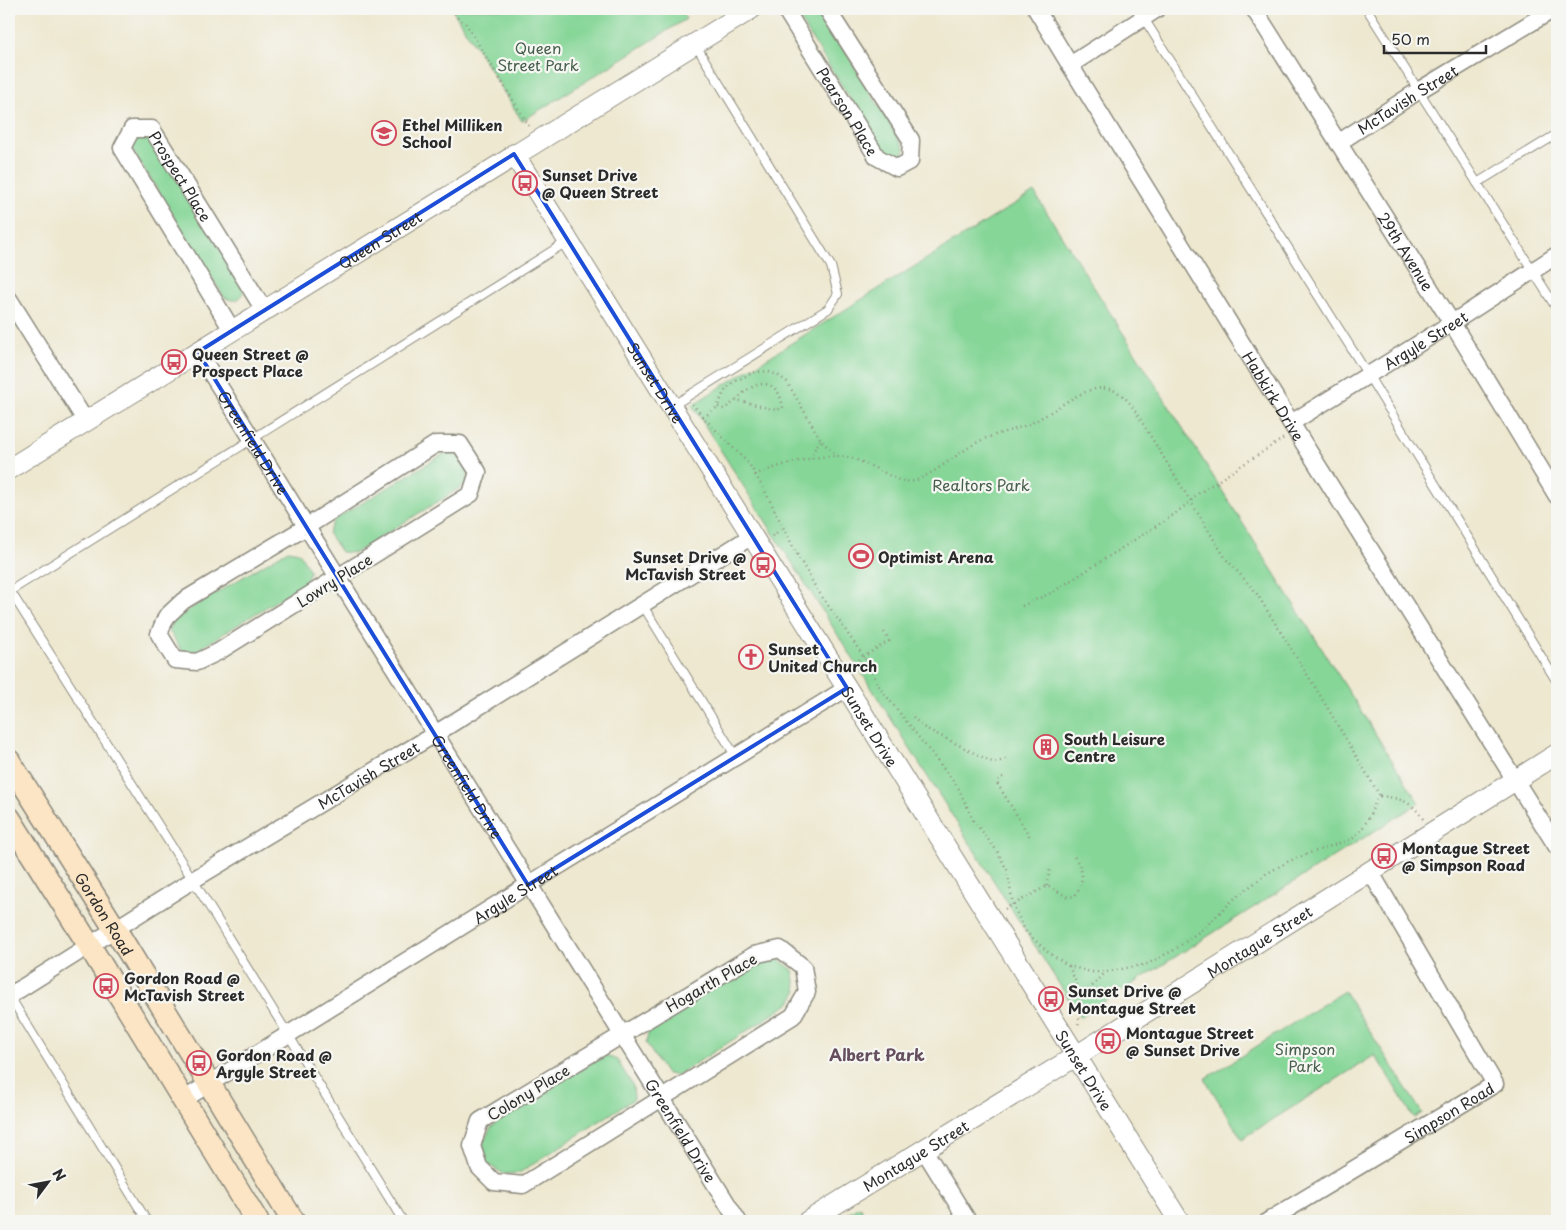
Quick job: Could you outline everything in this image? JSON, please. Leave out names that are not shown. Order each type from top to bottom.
[{"type":"main road","name":"Gordon Road","points":[[9,761],[115,929],[293,1221]]},
{"type":"main road","name":"Gordon Road","points":[[9,818],[89,945],[257,1221]]},
{"type":"street","name":"Queen Street","points":[[9,469],[514,154],[751,9]]},
{"type":"street","name":"Pearson Place","points":[[785,9],[878,157],[897,168],[910,161],[911,140],[827,9]]},
{"type":"street","name":"Habkirk Drive","points":[[1036,9],[1293,427],[1557,847]]},
{"type":"street","name":"29th Avenue","points":[[1254,9],[1452,324],[1557,496]]},
{"type":"street","name":"McTavish Street","points":[[1338,143],[1418,91],[1554,9]]},
{"type":"street","points":[[1070,66],[1146,12]]},
{"type":"street","name":"Prospect Place","points":[[232,330],[122,148],[132,129],[152,129],[264,310]]},
{"type":"street","name":"Sunset Drive","points":[[514,154],[568,241],[679,402],[752,536],[1179,1221]]},
{"type":"street","name":"Argyle Street","points":[[1293,427],[1368,375],[1452,324],[1557,255]]},
{"type":"street","points":[[9,299],[85,420]]},
{"type":"street","name":"Greenfield Drive","points":[[198,352],[621,1036],[738,1221]]},
{"type":"street","name":"Lowry Place","points":[[436,444],[460,444],[478,472],[471,494],[338,578],[218,652],[197,662],[175,660],[160,634],[166,617],[183,602],[306,527],[436,444]]},
{"type":"street","name":"McTavish Street","points":[[9,995],[193,880],[435,734],[752,536]]},
{"type":"street","name":"Argyle Street","points":[[183,1100],[736,756],[842,681]]},
{"type":"street","name":"Montague Street","points":[[808,1221],[1076,1056],[1557,754]]},
{"type":"street","name":"Simpson Road","points":[[1268,1221],[1496,1084],[1370,871]]},
{"type":"street","name":"Hogarth Place","points":[[621,1036],[754,954],[780,949],[803,967],[807,992],[793,1016],[661,1098]]},
{"type":"street","name":"Colony Place","points":[[621,1036],[480,1121],[472,1146],[479,1167],[494,1182],[524,1185],[661,1098]]},
{"type":"street","points":[[924,1150],[968,1221]]},
{"type":"lane","points":[[1367,9],[1557,309]]},
{"type":"lane","points":[[1146,12],[1557,682]]},
{"type":"lane","points":[[679,402],[828,309],[838,294],[832,266],[694,44]]},
{"type":"lane","points":[[1477,183],[1557,134]]},
{"type":"lane","points":[[403,1221],[193,880],[9,590],[568,241]]},
{"type":"lane","points":[[642,604],[736,756]]},
{"type":"lane","points":[[9,995],[147,1221]]},
{"type":"path","points":[[452,9],[458,18],[464,21],[538,140]]},
{"type":"path","points":[[703,417],[718,407],[725,390],[734,382],[752,372],[762,370],[772,372],[787,382],[821,440],[834,455]]},
{"type":"path","points":[[718,407],[724,409],[753,385],[763,384],[773,386],[778,393],[783,408],[776,410],[737,400]]},
{"type":"path","points":[[756,475],[772,468],[834,455],[854,459],[907,482],[926,475],[978,442],[1036,421],[1087,391],[1098,388],[1116,391],[1126,398],[1226,559],[1255,591],[1316,687],[1380,796]]},
{"type":"path","points":[[679,402],[703,417],[749,464],[816,588],[864,657],[880,688],[958,787],[974,820],[997,851],[1007,870],[1013,905],[1026,932],[1049,953],[1069,966],[1091,972],[1106,972],[1147,964],[1174,950],[1204,928],[1234,899],[1266,874],[1296,858],[1352,839],[1360,832],[1380,796]]},
{"type":"path","points":[[1022,606],[1057,589],[1169,518],[1196,495],[1293,427]]},
{"type":"path","points":[[812,460],[815,448],[821,440]]},
{"type":"path","points":[[842,681],[864,657],[889,641],[883,630]]},
{"type":"path","points":[[913,717],[923,727],[994,763],[1007,759]]},
{"type":"path","points":[[1003,777],[997,783],[1030,836]]},
{"type":"path","points":[[1380,796],[1397,798],[1409,803],[1420,814],[1432,832]]},
{"type":"path","points":[[1047,886],[1068,897],[1075,896],[1083,880],[1080,865],[1073,854]]},
{"type":"path","points":[[1047,886],[1050,869]]},
{"type":"path","points":[[990,918],[1047,886]]},
{"type":"path","points":[[1069,966],[1082,997],[1106,972]]},
{"type":"highlighted area","points":[[514,154],[847,688],[528,885],[198,352]]},
{"type":"green space","name":"Queen Street Park","points":[[452,9],[680,9],[686,19],[522,121]]},
{"type":"green space","points":[[801,9],[819,9],[905,149],[902,159],[889,160],[800,20],[798,13]]},
{"type":"green space","points":[[141,135],[146,135],[152,139],[243,286],[241,297],[238,299],[232,300],[224,297],[132,149],[134,140]]},
{"type":"green space","name":"Realtors Park","points":[[1034,192],[1419,803],[1080,1017],[692,405]]},
{"type":"green space","points":[[447,452],[458,454],[469,472],[466,484],[355,553],[341,552],[328,533],[334,520]]},
{"type":"green space","points":[[288,550],[299,552],[310,571],[306,582],[196,651],[182,651],[169,631],[175,618]]},
{"type":"green space","points":[[778,959],[793,970],[797,992],[789,1004],[676,1076],[665,1073],[646,1043],[649,1029],[758,960]]},
{"type":"green space","name":"Simpson Park","points":[[1344,991],[1422,1113],[1414,1118],[1375,1055],[1242,1139],[1205,1079]]},
{"type":"green space","points":[[604,1055],[617,1060],[633,1086],[634,1099],[519,1173],[504,1174],[487,1164],[483,1142],[492,1126]]},
{"type":"green space","points":[[859,1206],[869,1221],[834,1221]]},
{"type":"place","name":"Ethel Milliken School","points":[[384,133]]},
{"type":"place","name":"Sunset Drive @ Queen Street","points":[[525,183]]},
{"type":"place","name":"Queen Street @ Prospect Place","points":[[174,362]]},
{"type":"place","name":"Optimist Arena","points":[[861,556]]},
{"type":"place","name":"Sunset Drive @ McTavish Street","points":[[763,565]]},
{"type":"place","name":"Sunset United Church","points":[[751,657]]},
{"type":"place","name":"South Leisure Centre","points":[[1046,747]]},
{"type":"place","name":"Montague Street @ Simpson Road","points":[[1384,856]]},
{"type":"place","name":"Gordon Road @ McTavish Street","points":[[106,986]]},
{"type":"place","name":"Sunset Drive @ Montague Street","points":[[1051,999]]},
{"type":"place","name":"Montague Street @ Sunset Drive","points":[[1108,1041]]},
{"type":"place","name":"Gordon Road @ Argyle Street","points":[[199,1063]]},
{"type":"district","name":"Albert Park","points":[[877,1054]]}]
